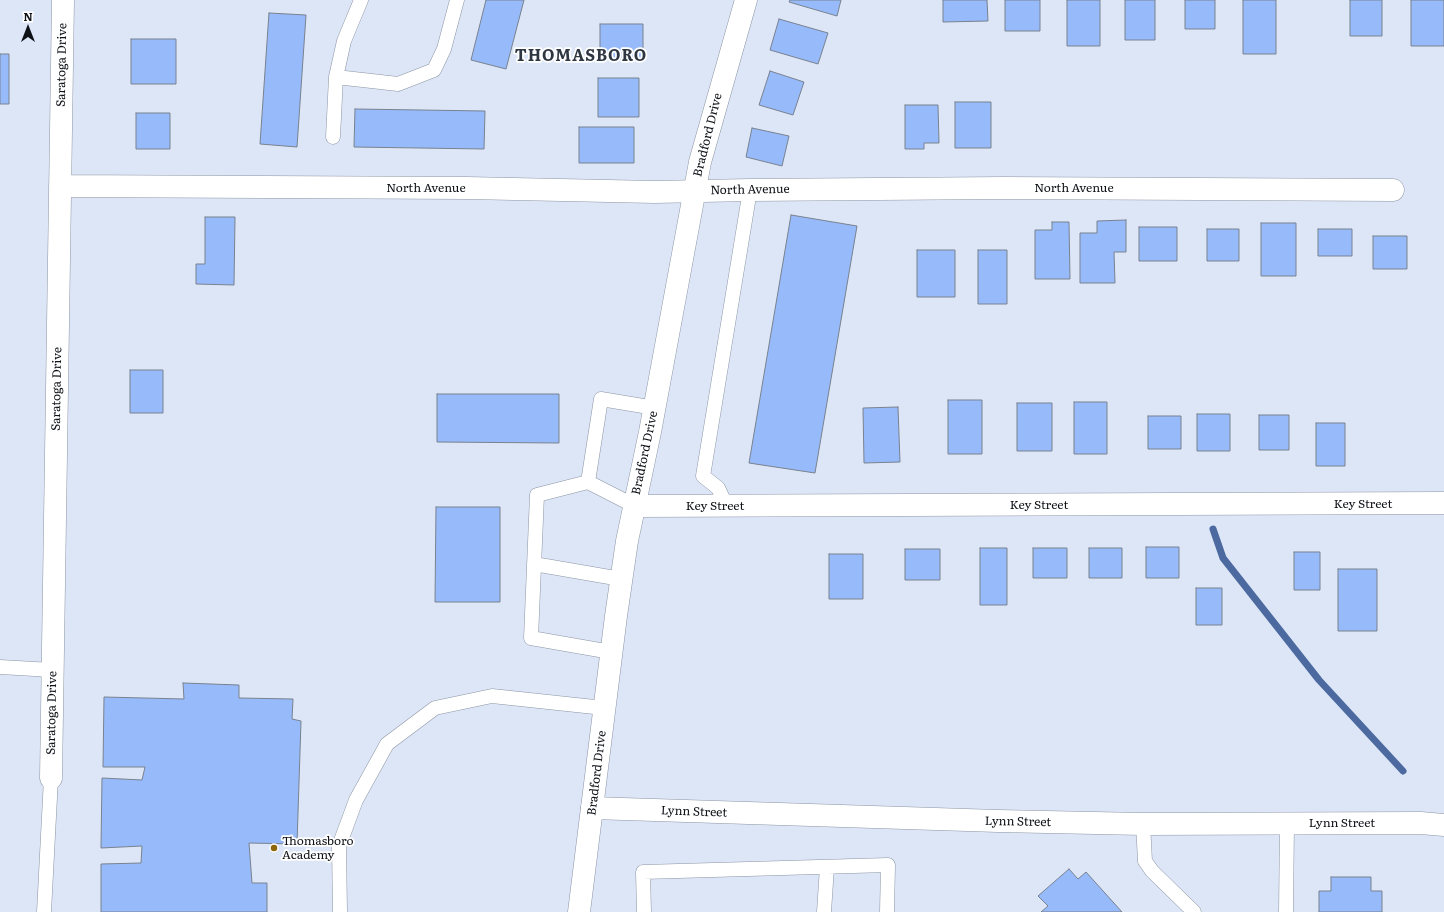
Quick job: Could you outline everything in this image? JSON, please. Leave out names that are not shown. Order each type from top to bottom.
[{"type":"street","name":"Saratoga Drive","points":[[51,778],[63,0]]},
{"type":"street","name":"Bradford Drive","points":[[580,912],[611,652],[621,579],[634,506],[655,408],[700,162],[746,0]]},
{"type":"street","name":"North Avenue","points":[[60,186],[452,188],[655,192],[1020,188],[1393,190]]},
{"type":"street","name":"Key Street","points":[[634,506],[1444,503]]},
{"type":"street","name":"Lynn Street","points":[[592,808],[998,822],[1143,824],[1421,823],[1444,825]]},
{"type":"lane","points":[[333,137],[336,77],[344,41],[361,0]]},
{"type":"lane","points":[[336,77],[398,84],[434,70],[444,49],[457,0]]},
{"type":"lane","points":[[726,506],[718,488],[703,476],[750,190]]},
{"type":"lane","points":[[588,482],[601,399],[655,408]]},
{"type":"lane","points":[[611,652],[531,638],[537,495],[588,482],[634,506]]},
{"type":"lane","points":[[534,564],[621,579]]},
{"type":"lane","points":[[0,667],[52,670]]},
{"type":"lane","points":[[340,912],[339,846],[356,800],[387,744],[435,708],[492,696],[604,708]]},
{"type":"lane","points":[[44,912],[51,778]]},
{"type":"lane","points":[[1286,912],[1287,823]]},
{"type":"lane","points":[[1143,824],[1146,861],[1152,871],[1194,912]]},
{"type":"lane","points":[[644,912],[643,872],[888,865],[887,912]]},
{"type":"lane","points":[[824,912],[826,867]]},
{"type":"building","points":[[486,0],[524,0],[506,69],[471,60]]},
{"type":"building","points":[[790,0],[841,0],[837,16],[789,2]]},
{"type":"building","points":[[943,0],[987,0],[988,21],[943,22]]},
{"type":"building","points":[[1005,0],[1040,0],[1040,31],[1005,31]]},
{"type":"building","points":[[1067,0],[1100,0],[1100,46],[1067,46]]},
{"type":"building","points":[[1125,0],[1155,0],[1155,40],[1125,40]]},
{"type":"building","points":[[1185,0],[1215,0],[1215,29],[1185,29]]},
{"type":"building","points":[[1243,0],[1276,0],[1276,54],[1243,54]]},
{"type":"building","points":[[1350,0],[1382,0],[1382,36],[1350,36]]},
{"type":"building","points":[[1411,0],[1444,0],[1444,46],[1411,46]]},
{"type":"building","points":[[269,13],[306,15],[297,147],[260,144]]},
{"type":"building","points":[[779,19],[828,33],[818,64],[770,50]]},
{"type":"building","points":[[600,24],[643,24],[643,59],[600,59]]},
{"type":"building","points":[[131,39],[176,39],[176,84],[131,84]]},
{"type":"building","points":[[0,54],[9,54],[9,104],[0,104]]},
{"type":"building","points":[[770,71],[804,82],[793,115],[759,105]]},
{"type":"building","points":[[598,78],[639,78],[639,117],[598,117]]},
{"type":"building","points":[[955,102],[991,102],[991,148],[955,148]]},
{"type":"building","points":[[905,105],[938,105],[939,143],[924,143],[924,149],[905,149]]},
{"type":"building","points":[[355,109],[485,111],[484,149],[354,147]]},
{"type":"building","points":[[136,113],[170,113],[170,149],[136,149]]},
{"type":"building","points":[[579,127],[634,127],[634,163],[579,163]]},
{"type":"building","points":[[752,128],[789,136],[782,166],[746,157]]},
{"type":"building","points":[[791,215],[857,226],[815,473],[749,463]]},
{"type":"building","points":[[205,217],[235,217],[234,285],[196,284],[196,264],[205,264]]},
{"type":"building","points":[[1126,220],[1126,252],[1114,252],[1115,283],[1080,283],[1080,233],[1097,233],[1097,221]]},
{"type":"building","points":[[1052,222],[1069,222],[1070,279],[1035,279],[1035,230],[1052,230]]},
{"type":"building","points":[[1261,223],[1296,223],[1296,276],[1261,276]]},
{"type":"building","points":[[1139,227],[1177,227],[1177,261],[1139,261]]},
{"type":"building","points":[[1207,229],[1239,229],[1239,261],[1207,261]]},
{"type":"building","points":[[1318,229],[1352,229],[1352,256],[1318,256]]},
{"type":"building","points":[[1373,236],[1407,236],[1407,269],[1373,269]]},
{"type":"building","points":[[917,250],[955,250],[955,297],[917,297]]},
{"type":"building","points":[[978,250],[1007,250],[1007,304],[978,304]]},
{"type":"building","points":[[130,370],[163,370],[163,413],[130,413]]},
{"type":"building","points":[[437,394],[559,394],[559,443],[437,442]]},
{"type":"building","points":[[948,400],[982,400],[982,454],[948,454]]},
{"type":"building","points":[[1074,402],[1107,402],[1107,454],[1074,454]]},
{"type":"building","points":[[1017,403],[1052,403],[1052,451],[1017,451]]},
{"type":"building","points":[[898,407],[900,462],[864,463],[863,408]]},
{"type":"building","points":[[1197,414],[1230,414],[1230,451],[1197,451]]},
{"type":"building","points":[[1259,415],[1289,415],[1289,450],[1259,450]]},
{"type":"building","points":[[1148,416],[1181,416],[1181,449],[1148,449]]},
{"type":"building","points":[[1316,423],[1345,423],[1345,466],[1316,466]]},
{"type":"building","points":[[436,507],[500,507],[500,602],[435,602]]},
{"type":"building","points":[[1146,547],[1179,547],[1179,578],[1146,578]]},
{"type":"building","points":[[980,548],[1007,548],[1007,605],[980,605]]},
{"type":"building","points":[[1033,548],[1067,548],[1067,578],[1033,578]]},
{"type":"building","points":[[1089,548],[1122,548],[1122,578],[1089,578]]},
{"type":"building","points":[[905,549],[940,549],[940,580],[905,580]]},
{"type":"building","points":[[1294,552],[1320,552],[1320,590],[1294,590]]},
{"type":"building","points":[[829,554],[863,554],[863,599],[829,599]]},
{"type":"building","points":[[1338,569],[1377,569],[1377,631],[1338,631]]},
{"type":"building","points":[[1196,588],[1222,588],[1222,625],[1196,625]]},
{"type":"building","points":[[183,683],[239,685],[239,698],[293,699],[292,719],[301,721],[297,844],[249,843],[252,883],[267,883],[267,912],[101,912],[101,864],[141,863],[142,846],[101,848],[102,778],[142,780],[145,767],[103,767],[104,697],[184,699]]},
{"type":"building","points":[[1069,869],[1078,879],[1086,872],[1122,912],[1041,912],[1048,906],[1038,896]]},
{"type":"building","points":[[1331,877],[1371,877],[1371,891],[1382,891],[1382,912],[1319,912],[1319,891],[1331,891]]},
{"type":"waterway","points":[[1213,529],[1223,558],[1319,680],[1403,771]]},
{"type":"place","name":"Thomasboro Academy","points":[[274,848]]},
{"type":"district","name":"THOMASBORO","points":[[581,56]]}]
